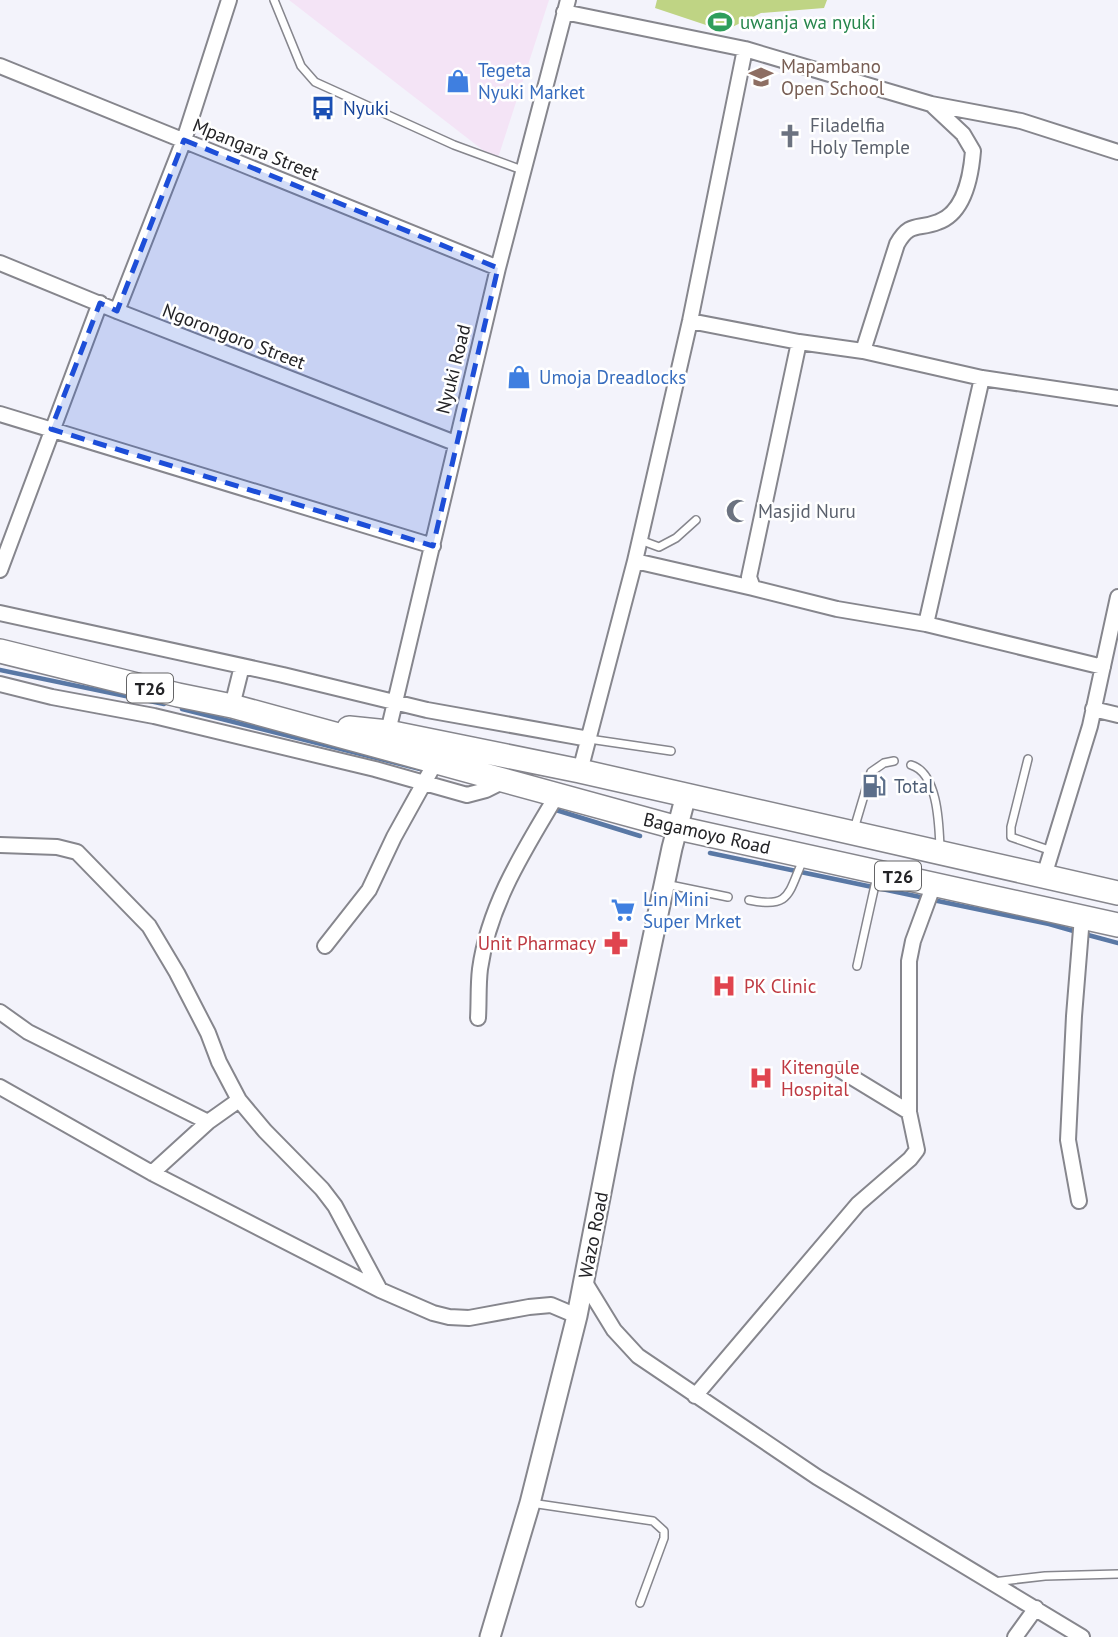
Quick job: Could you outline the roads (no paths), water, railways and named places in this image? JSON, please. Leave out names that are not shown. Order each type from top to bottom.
[{"type":"highway","name":"Bagamoyo Road","points":[[0,650],[301,724],[580,771],[1118,893]]},
{"type":"highway","name":"Bagamoyo Road","points":[[386,740],[430,773],[503,781],[556,794],[801,866],[876,882],[934,884],[1118,925]]},
{"type":"main road","name":"Wazo Road","points":[[490,1637],[530,1503],[577,1316],[624,1074],[664,884],[686,795]]},
{"type":"street","points":[[117,311],[184,140],[229,0]]},
{"type":"street","points":[[566,6],[745,49],[931,104],[1021,121],[1118,152]]},
{"type":"street","name":"Nyuki Road","points":[[386,740],[455,443],[522,170],[566,6]]},
{"type":"street","points":[[580,771],[635,561],[690,321],[745,49]]},
{"type":"street","name":"Mpangara Street","points":[[0,66],[498,268]]},
{"type":"street","points":[[863,351],[902,235],[908,229],[935,224],[947,218],[956,210],[962,197],[973,151],[963,134],[931,104]]},
{"type":"street","name":"Ngorongoro Street","points":[[0,263],[455,443]]},
{"type":"street","points":[[0,570],[100,303]]},
{"type":"street","points":[[690,321],[863,351],[982,378],[1118,397]]},
{"type":"street","points":[[753,588],[750,577],[799,342]]},
{"type":"street","points":[[926,624],[982,378]]},
{"type":"street","points":[[0,414],[433,545]]},
{"type":"street","points":[[635,561],[837,609],[926,624],[1103,667]]},
{"type":"street","points":[[1044,876],[1093,709],[1118,597]]},
{"type":"street","points":[[0,613],[427,710],[589,738]]},
{"type":"street","points":[[232,706],[242,666]]},
{"type":"street","points":[[0,684],[169,720],[375,769],[430,773],[394,837],[369,890],[325,946]]},
{"type":"street","points":[[169,720],[178,695]]},
{"type":"street","points":[[1093,709],[1118,715]]},
{"type":"street","points":[[478,1018],[480,968],[493,917],[512,872],[556,794]]},
{"type":"street","points":[[0,845],[57,847],[77,852],[149,926],[190,997],[239,1100],[265,1132],[322,1189],[335,1206],[380,1290]]},
{"type":"street","points":[[695,1396],[858,1204],[913,1156],[917,1147],[909,1112],[910,952],[934,884]]},
{"type":"street","points":[[1079,1201],[1069,1153],[1068,1129],[1082,917]]},
{"type":"street","points":[[0,1012],[29,1032],[208,1122]]},
{"type":"street","points":[[840,1070],[909,1112]]},
{"type":"street","points":[[0,1087],[152,1173],[380,1290],[433,1313],[468,1318],[551,1305],[577,1316]]},
{"type":"street","points":[[152,1173],[208,1122],[239,1100]]},
{"type":"street","points":[[584,1282],[604,1316],[638,1356],[817,1477],[1082,1637]]},
{"type":"street","points":[[1015,1637],[1035,1608]]},
{"type":"lane","points":[[274,0],[301,66],[315,82],[454,145],[522,170]]},
{"type":"lane","points":[[640,539],[659,547],[676,538],[696,520]]},
{"type":"lane","points":[[589,738],[671,751]]},
{"type":"lane","points":[[1028,759],[1012,837],[1052,851]]},
{"type":"lane","points":[[853,833],[871,772],[884,763],[894,761]]},
{"type":"lane","points":[[911,765],[919,768],[932,784],[940,852]]},
{"type":"lane","points":[[749,901],[767,904],[782,901],[801,866]]},
{"type":"lane","points":[[857,966],[876,882]]},
{"type":"lane","points":[[664,884],[728,897]]},
{"type":"lane","points":[[530,1503],[653,1521],[660,1526],[664,1538],[640,1603]]},
{"type":"lane","points":[[992,1582],[1045,1576],[1118,1574]]},
{"type":"waterway","points":[[0,670],[164,704]]},
{"type":"waterway","points":[[182,709],[424,770]]},
{"type":"waterway","points":[[556,810],[640,836]]},
{"type":"waterway","points":[[710,853],[925,898]]},
{"type":"waterway","points":[[933,900],[1077,932]]},
{"type":"waterway","points":[[1088,935],[1118,943]]},
{"type":"place","name":"uwanja wa nyuki","points":[[720,22]]},
{"type":"place","name":"Mapambano Open School","points":[[761,77]]},
{"type":"place","name":"Tegeta Nyuki Market","points":[[458,81]]},
{"type":"place","name":"Nyuki","points":[[323,108]]},
{"type":"place","name":"Filadelfia Holy Temple","points":[[790,136]]},
{"type":"place","name":"Umoja Dreadlocks","points":[[519,377]]},
{"type":"place","name":"Masjid Nuru","points":[[738,511]]},
{"type":"place","name":"Total","points":[[874,786]]},
{"type":"place","name":"Lin Mini Super Mrket","points":[[623,910]]},
{"type":"place","name":"Unit Pharmacy","points":[[616,943]]},
{"type":"place","name":"PK Clinic","points":[[724,986]]},
{"type":"place","name":"Kitengule Hospital","points":[[761,1078]]}]
